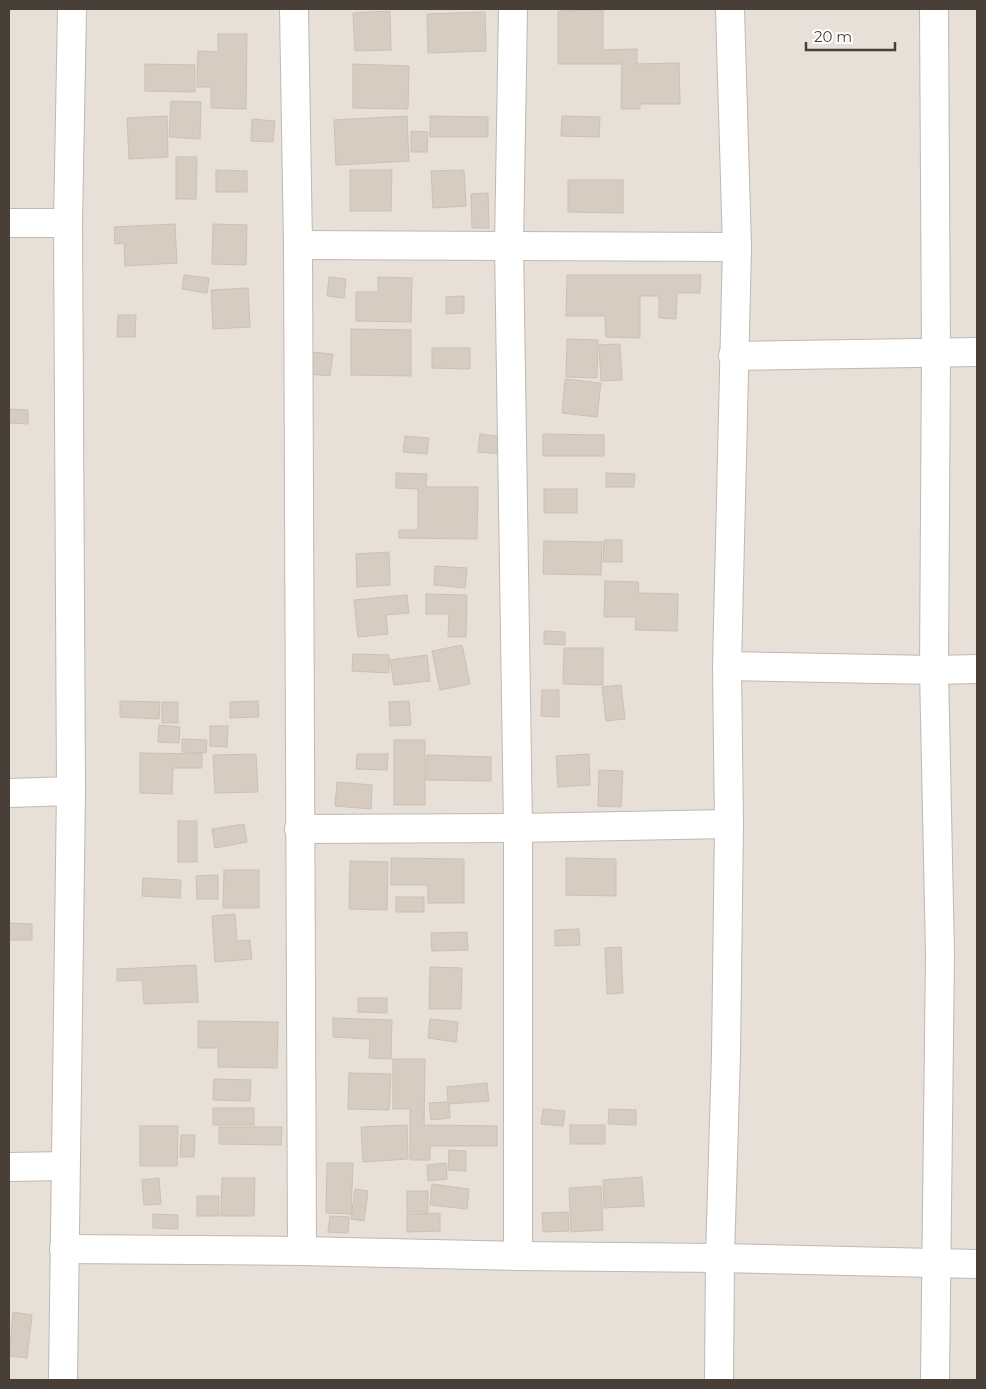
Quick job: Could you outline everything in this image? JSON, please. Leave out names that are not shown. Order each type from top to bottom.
[{"type":"street","points":[[63,1380],[71,790],[68,222],[72,9]]},
{"type":"street","points":[[294,9],[298,245],[302,1251]]},
{"type":"street","points":[[513,9],[509,245],[518,828],[518,1256]]},
{"type":"street","points":[[719,1380],[729,824],[727,666],[737,247],[730,9]]},
{"type":"street","points":[[934,9],[936,352],[934,670],[940,953],[935,1380]]},
{"type":"street","points":[[9,223],[68,222]]},
{"type":"street","points":[[298,245],[737,247]]},
{"type":"street","points":[[733,356],[977,352]]},
{"type":"street","points":[[727,666],[934,670],[977,669]]},
{"type":"street","points":[[9,793],[71,790]]},
{"type":"street","points":[[299,829],[518,828],[729,824]]},
{"type":"street","points":[[9,1167],[65,1166]]},
{"type":"street","points":[[64,1249],[302,1251],[977,1264]]},
{"type":"shaded area","points":[[9,9],[977,9],[977,1380],[9,1380]]},
{"type":"building","points":[[603,10],[603,50],[637,49],[637,64],[679,63],[680,104],[640,104],[640,109],[621,109],[622,64],[558,64],[558,11]]},
{"type":"building","points":[[390,11],[391,50],[355,51],[353,13]]},
{"type":"building","points":[[485,12],[486,51],[428,53],[427,14]]},
{"type":"building","points":[[218,34],[247,34],[246,109],[211,108],[211,87],[197,87],[198,51],[218,52]]},
{"type":"building","points":[[145,64],[195,65],[195,92],[145,91]]},
{"type":"building","points":[[353,64],[409,66],[408,109],[353,108]]},
{"type":"building","points":[[171,101],[201,102],[200,139],[169,137]]},
{"type":"building","points":[[167,116],[168,157],[129,159],[127,118]]},
{"type":"building","points":[[407,116],[409,161],[336,165],[334,120]]},
{"type":"building","points":[[430,116],[488,117],[488,137],[430,137]]},
{"type":"building","points":[[562,116],[600,117],[599,137],[561,136]]},
{"type":"building","points":[[252,119],[275,121],[273,142],[251,141]]},
{"type":"building","points":[[411,131],[428,132],[427,152],[411,152]]},
{"type":"building","points":[[176,157],[197,157],[196,199],[176,199]]},
{"type":"building","points":[[216,170],[247,171],[247,192],[216,192]]},
{"type":"building","points":[[350,170],[392,170],[391,211],[350,211]]},
{"type":"building","points":[[464,170],[466,206],[433,208],[431,171]]},
{"type":"building","points":[[568,180],[623,180],[623,213],[568,212]]},
{"type":"building","points":[[488,193],[489,228],[472,228],[471,194]]},
{"type":"building","points":[[175,224],[177,263],[125,266],[124,243],[115,244],[114,227]]},
{"type":"building","points":[[213,224],[247,225],[246,265],[212,264]]},
{"type":"building","points":[[184,275],[209,278],[207,293],[182,289]]},
{"type":"building","points":[[567,275],[701,275],[700,293],[677,293],[676,319],[659,318],[659,296],[640,296],[640,338],[606,337],[605,316],[566,316]]},
{"type":"building","points":[[329,277],[346,279],[344,298],[327,296]]},
{"type":"building","points":[[378,277],[412,278],[411,322],[356,321],[356,292],[378,292]]},
{"type":"building","points":[[248,288],[250,327],[213,329],[211,290]]},
{"type":"building","points":[[464,296],[464,313],[446,314],[446,297]]},
{"type":"building","points":[[118,315],[136,315],[135,337],[117,337]]},
{"type":"building","points":[[351,329],[411,330],[411,376],[351,375]]},
{"type":"building","points":[[567,339],[598,340],[597,378],[566,377]]},
{"type":"building","points":[[620,344],[622,380],[601,381],[599,345]]},
{"type":"building","points":[[432,348],[470,348],[470,369],[432,368]]},
{"type":"building","points":[[311,352],[333,354],[330,376],[308,374]]},
{"type":"building","points":[[565,379],[601,383],[597,417],[562,413]]},
{"type":"building","points":[[9,409],[28,410],[28,424],[9,423]]},
{"type":"building","points":[[480,434],[503,437],[501,454],[478,452]]},
{"type":"building","points":[[543,434],[604,435],[604,456],[543,456]]},
{"type":"building","points":[[405,436],[429,438],[427,454],[403,452]]},
{"type":"building","points":[[396,473],[427,474],[426,487],[478,487],[477,539],[399,538],[399,530],[418,530],[418,489],[396,488]]},
{"type":"building","points":[[606,473],[635,474],[634,487],[606,487]]},
{"type":"building","points":[[544,489],[577,489],[577,513],[544,513]]},
{"type":"building","points":[[604,540],[622,540],[622,562],[603,562]]},
{"type":"building","points":[[544,541],[602,542],[601,575],[543,574]]},
{"type":"building","points":[[389,552],[390,585],[357,587],[356,554]]},
{"type":"building","points":[[435,566],[467,568],[465,588],[434,585]]},
{"type":"building","points":[[605,581],[638,582],[639,593],[678,594],[677,631],[635,630],[636,617],[604,617]]},
{"type":"building","points":[[426,594],[467,595],[466,637],[448,637],[449,614],[426,614]]},
{"type":"building","points":[[407,595],[409,613],[386,615],[388,634],[358,637],[354,600]]},
{"type":"building","points":[[544,631],[565,632],[565,645],[544,644]]},
{"type":"building","points":[[462,645],[470,684],[440,690],[432,651]]},
{"type":"building","points":[[564,648],[603,648],[603,685],[563,684]]},
{"type":"building","points":[[353,654],[389,655],[389,673],[352,671]]},
{"type":"building","points":[[427,655],[430,681],[394,685],[390,660]]},
{"type":"building","points":[[621,685],[625,719],[606,721],[602,687]]},
{"type":"building","points":[[542,690],[559,690],[559,717],[541,716]]},
{"type":"building","points":[[120,701],[160,702],[159,719],[120,717]]},
{"type":"building","points":[[258,701],[259,717],[230,718],[230,702]]},
{"type":"building","points":[[409,701],[411,725],[390,726],[389,702]]},
{"type":"building","points":[[162,702],[178,702],[178,723],[162,723]]},
{"type":"building","points":[[159,725],[180,727],[179,743],[158,742]]},
{"type":"building","points":[[210,726],[228,726],[227,747],[210,746]]},
{"type":"building","points":[[182,739],[207,740],[206,753],[182,752]]},
{"type":"building","points":[[394,740],[425,740],[425,805],[394,805]]},
{"type":"building","points":[[140,753],[202,754],[202,768],[173,768],[172,794],[140,793]]},
{"type":"building","points":[[256,754],[258,792],[215,793],[213,755]]},
{"type":"building","points":[[357,754],[388,754],[387,770],[356,769]]},
{"type":"building","points":[[589,754],[590,785],[558,787],[556,756]]},
{"type":"building","points":[[427,755],[491,757],[491,781],[426,780]]},
{"type":"building","points":[[599,770],[623,771],[621,807],[598,806]]},
{"type":"building","points":[[337,782],[372,785],[371,809],[335,806]]},
{"type":"building","points":[[178,821],[197,821],[197,862],[178,862]]},
{"type":"building","points":[[244,824],[247,842],[215,848],[212,829]]},
{"type":"building","points":[[391,858],[464,859],[464,903],[428,903],[428,885],[391,885]]},
{"type":"building","points":[[566,858],[616,859],[616,896],[566,895]]},
{"type":"building","points":[[350,861],[388,862],[387,910],[349,909]]},
{"type":"building","points":[[224,870],[259,870],[259,908],[223,908]]},
{"type":"building","points":[[218,875],[218,899],[197,899],[196,876]]},
{"type":"building","points":[[143,878],[181,880],[180,898],[142,896]]},
{"type":"building","points":[[396,897],[424,897],[424,912],[396,912]]},
{"type":"building","points":[[235,914],[237,941],[250,940],[252,959],[215,962],[212,916]]},
{"type":"building","points":[[9,923],[32,924],[32,940],[9,940]]},
{"type":"building","points":[[579,929],[580,945],[555,946],[555,930]]},
{"type":"building","points":[[467,932],[468,950],[432,951],[431,933]]},
{"type":"building","points":[[621,947],[623,993],[607,994],[605,948]]},
{"type":"building","points":[[196,965],[198,1002],[144,1004],[142,980],[117,981],[117,969]]},
{"type":"building","points":[[430,967],[462,968],[461,1009],[429,1009]]},
{"type":"building","points":[[358,998],[387,998],[387,1013],[358,1012]]},
{"type":"building","points":[[333,1018],[392,1020],[391,1059],[369,1058],[370,1039],[333,1037]]},
{"type":"building","points":[[430,1019],[458,1022],[456,1042],[428,1038]]},
{"type":"building","points":[[198,1021],[278,1022],[277,1068],[218,1067],[218,1048],[198,1048]]},
{"type":"building","points":[[393,1059],[425,1059],[424,1125],[497,1126],[497,1146],[430,1146],[430,1160],[410,1160],[410,1109],[393,1109]]},
{"type":"building","points":[[349,1073],[391,1074],[389,1110],[348,1109]]},
{"type":"building","points":[[214,1079],[251,1080],[250,1101],[213,1100]]},
{"type":"building","points":[[487,1083],[489,1101],[449,1104],[450,1118],[431,1120],[429,1103],[448,1102],[447,1087]]},
{"type":"building","points":[[213,1108],[254,1108],[254,1125],[213,1125]]},
{"type":"building","points":[[543,1109],[565,1111],[563,1126],[541,1124]]},
{"type":"building","points":[[609,1109],[636,1110],[636,1125],[608,1124]]},
{"type":"building","points":[[407,1125],[408,1159],[363,1162],[361,1127]]},
{"type":"building","points":[[570,1125],[605,1125],[605,1144],[570,1144]]},
{"type":"building","points":[[140,1126],[178,1126],[177,1166],[140,1166]]},
{"type":"building","points":[[219,1127],[282,1127],[281,1145],[219,1144]]},
{"type":"building","points":[[181,1135],[195,1135],[194,1157],[180,1157]]},
{"type":"building","points":[[449,1150],[466,1151],[466,1171],[448,1170]]},
{"type":"building","points":[[327,1163],[353,1163],[351,1214],[326,1213]]},
{"type":"building","points":[[446,1163],[447,1179],[428,1181],[427,1165]]},
{"type":"building","points":[[642,1177],[644,1206],[604,1208],[603,1180]]},
{"type":"building","points":[[159,1178],[161,1204],[144,1205],[142,1180]]},
{"type":"building","points":[[222,1178],[255,1178],[254,1216],[221,1216]]},
{"type":"building","points":[[432,1184],[469,1189],[467,1209],[430,1205]]},
{"type":"building","points":[[601,1186],[603,1230],[571,1232],[569,1188]]},
{"type":"building","points":[[355,1189],[368,1191],[364,1221],[351,1219]]},
{"type":"building","points":[[407,1191],[428,1191],[428,1212],[407,1212]]},
{"type":"building","points":[[197,1196],[219,1196],[219,1216],[197,1216]]},
{"type":"building","points":[[568,1212],[569,1231],[543,1232],[542,1213]]},
{"type":"building","points":[[440,1213],[440,1231],[407,1232],[407,1214]]},
{"type":"building","points":[[153,1214],[178,1215],[178,1229],[153,1228]]},
{"type":"building","points":[[330,1216],[349,1217],[348,1233],[328,1232]]},
{"type":"building","points":[[13,1312],[32,1315],[27,1358],[9,1356]]}]
